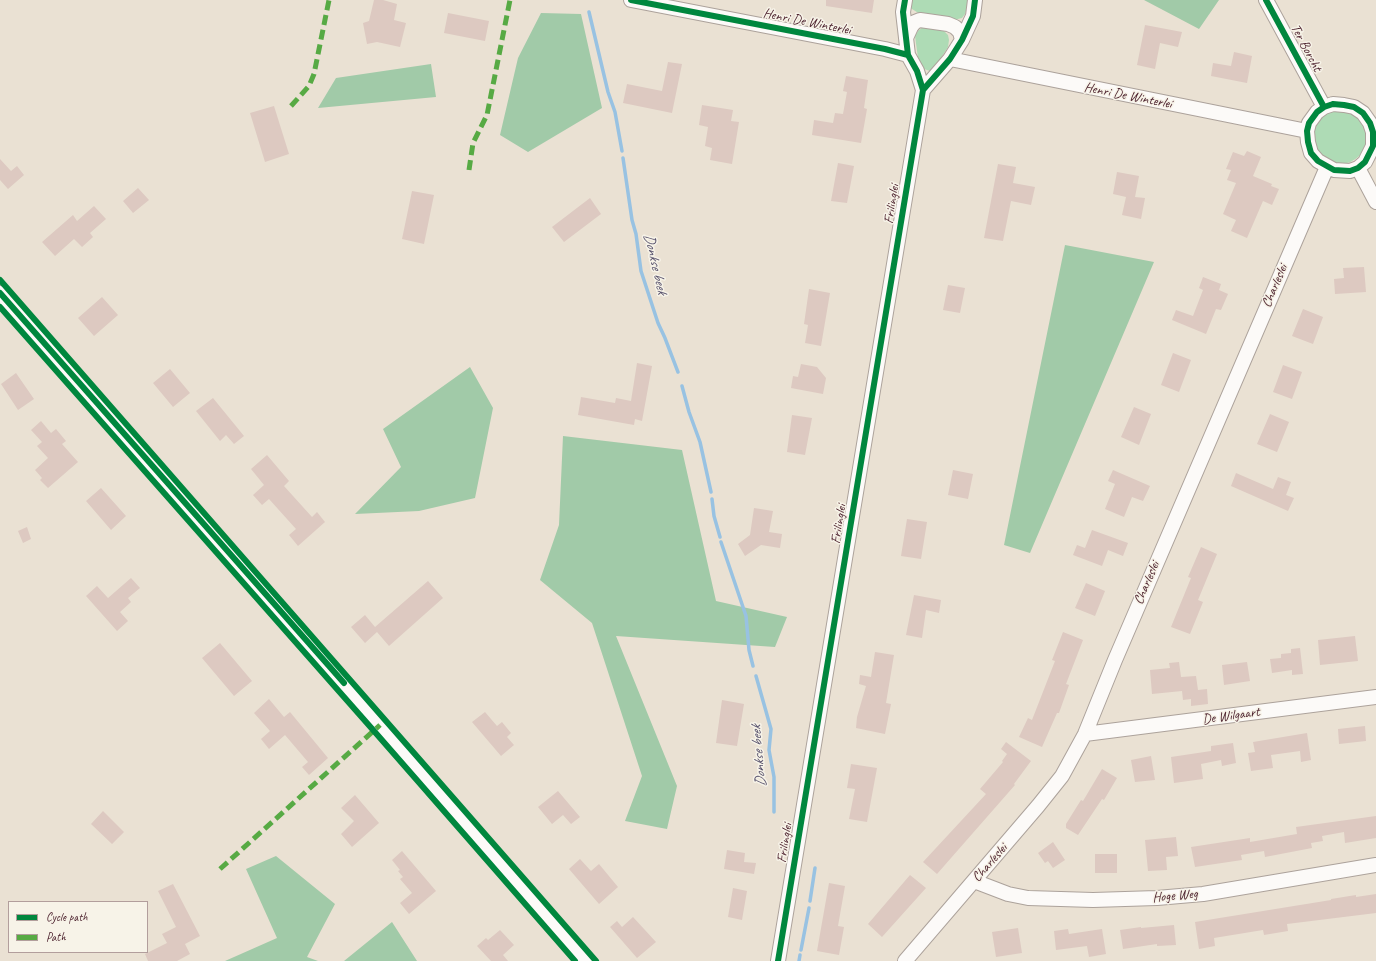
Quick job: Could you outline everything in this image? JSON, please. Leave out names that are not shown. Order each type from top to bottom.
[{"type":"street","name":"Henri De Winterlei","points":[[630,0],[884,49],[908,55]]},
{"type":"street","name":"Frilinglei","points":[[778,961],[923,90],[917,72],[908,55],[903,12],[905,0]]},
{"type":"street","points":[[923,90],[950,59],[962,40],[973,16],[975,0]]},
{"type":"street","name":"Ter Borcht","points":[[1266,0],[1324,107]]},
{"type":"street","points":[[906,38],[910,27],[915,22],[920,20],[948,24],[955,27],[960,32],[962,40]]},
{"type":"street","name":"Henri De Winterlei","points":[[950,59],[1307,131]]},
{"type":"street","points":[[1333,104],[1354,107],[1363,113],[1370,123],[1373,132],[1373,146],[1365,162],[1358,168],[1350,171],[1334,170],[1318,161],[1311,153],[1307,131],[1309,123],[1317,112],[1324,107],[1333,104]]},
{"type":"street","name":"Charleslei","points":[[905,961],[1062,776],[1085,734],[1115,660],[1327,166]]},
{"type":"street","points":[[1358,168],[1376,202]]},
{"type":"street","points":[[0,293],[587,961]]},
{"type":"street","name":"De Wilgaart","points":[[1085,734],[1376,697]]},
{"type":"street","name":"Hoge Weg","points":[[974,881],[1008,894],[1028,898],[1093,900],[1157,898],[1203,894],[1376,865]]},
{"type":"green space","points":[[909,0],[969,0],[965,14],[962,18],[954,20],[920,14],[910,7]]},
{"type":"green space","points":[[1144,0],[1219,0],[1199,29]]},
{"type":"green space","points":[[541,13],[581,14],[602,108],[528,152],[500,135],[518,58]]},
{"type":"green space","points":[[923,27],[942,29],[948,35],[949,40],[948,47],[936,66],[930,71],[924,69],[919,64],[918,58],[915,36]]},
{"type":"green space","points":[[431,64],[436,97],[318,108],[336,78]]},
{"type":"green space","points":[[1335,110],[1345,110],[1355,114],[1363,122],[1367,132],[1367,142],[1363,152],[1355,160],[1345,164],[1335,164],[1325,160],[1317,152],[1313,142],[1313,132],[1317,122],[1325,114]]},
{"type":"green space","points":[[1065,245],[1154,262],[1030,553],[1004,545]]},
{"type":"green space","points":[[470,367],[493,408],[475,498],[419,511],[355,514],[401,467],[383,429]]},
{"type":"green space","points":[[563,436],[682,450],[716,601],[787,617],[775,647],[616,636],[677,786],[667,829],[625,821],[642,776],[592,623],[540,580],[559,525]]},
{"type":"green space","points":[[276,856],[335,904],[307,957],[318,961],[225,961],[277,938],[246,869]]},
{"type":"green space","points":[[392,922],[417,961],[344,961]]},
{"type":"building","points":[[374,0],[383,0],[397,4],[394,20],[406,23],[400,47],[377,42],[367,44],[363,23],[369,21]]},
{"type":"building","points":[[826,0],[874,0],[872,13],[826,6]]},
{"type":"building","points":[[448,13],[489,21],[485,41],[444,33]]},
{"type":"building","points":[[1145,25],[1182,32],[1178,47],[1160,43],[1155,69],[1137,65]]},
{"type":"building","points":[[1234,52],[1252,56],[1247,83],[1211,76],[1213,63],[1231,66]]},
{"type":"building","points":[[668,62],[682,64],[672,113],[623,103],[627,84],[662,91]]},
{"type":"building","points":[[846,76],[868,80],[864,108],[867,109],[861,143],[812,135],[814,120],[833,123],[835,113],[843,114],[847,92],[843,91]]},
{"type":"building","points":[[702,105],[733,110],[731,121],[739,122],[732,164],[710,160],[712,148],[705,146],[708,127],[699,125]]},
{"type":"building","points":[[274,106],[289,154],[265,162],[250,113]]},
{"type":"building","points":[[1247,151],[1261,157],[1253,176],[1272,184],[1271,186],[1279,189],[1272,205],[1263,201],[1247,238],[1231,231],[1236,220],[1223,214],[1236,183],[1227,180],[1231,170],[1226,169],[1233,152],[1244,156]]},
{"type":"building","points":[[0,159],[11,171],[17,166],[24,175],[8,189],[0,180]]},
{"type":"building","points":[[838,163],[854,166],[847,203],[831,201]]},
{"type":"building","points":[[998,164],[1016,167],[1013,183],[1035,187],[1031,205],[1011,201],[1003,241],[984,238]]},
{"type":"building","points":[[1117,172],[1139,176],[1135,197],[1145,198],[1141,219],[1122,215],[1126,197],[1113,194]]},
{"type":"building","points":[[138,188],[149,200],[133,213],[123,201]]},
{"type":"building","points":[[412,191],[434,195],[424,244],[402,239]]},
{"type":"building","points":[[590,198],[601,214],[564,242],[552,227]]},
{"type":"building","points":[[94,206],[106,219],[90,233],[93,237],[82,247],[74,239],[55,256],[42,242],[73,215],[77,221]]},
{"type":"building","points":[[1364,267],[1366,292],[1335,294],[1334,279],[1344,278],[1343,268]]},
{"type":"building","points":[[1203,277],[1221,284],[1219,290],[1228,294],[1221,310],[1216,309],[1206,334],[1172,320],[1176,310],[1193,316],[1203,290],[1199,288]]},
{"type":"building","points":[[948,285],[965,288],[960,313],[943,310]]},
{"type":"building","points":[[809,289],[830,293],[821,346],[805,343],[808,325],[804,324]]},
{"type":"building","points":[[102,297],[118,315],[94,336],[78,318]]},
{"type":"building","points":[[1303,309],[1323,317],[1313,344],[1292,336]]},
{"type":"building","points":[[1173,353],[1191,360],[1179,392],[1161,385]]},
{"type":"building","points":[[637,363],[652,366],[642,421],[635,419],[634,425],[578,415],[581,397],[615,403],[616,398],[631,401]]},
{"type":"building","points":[[801,364],[817,367],[826,378],[823,394],[791,388],[793,376],[798,377]]},
{"type":"building","points":[[1283,365],[1302,372],[1292,399],[1273,392]]},
{"type":"building","points":[[170,369],[190,393],[173,407],[153,383]]},
{"type":"building","points":[[16,373],[34,399],[18,410],[1,384]]},
{"type":"building","points":[[213,398],[244,436],[234,444],[226,435],[220,441],[196,411]]},
{"type":"building","points":[[1134,407],[1151,414],[1139,445],[1121,437]]},
{"type":"building","points":[[1270,414],[1289,422],[1277,452],[1257,444]]},
{"type":"building","points":[[792,415],[812,418],[805,455],[787,452]]},
{"type":"building","points":[[41,421],[51,433],[56,429],[66,441],[62,444],[78,462],[48,488],[40,480],[42,478],[35,470],[48,458],[37,446],[42,442],[31,430]]},
{"type":"building","points":[[267,455],[289,481],[284,486],[312,517],[317,512],[325,522],[298,546],[289,535],[296,529],[269,499],[262,505],[253,495],[264,485],[251,469]]},
{"type":"building","points":[[953,470],[973,474],[968,499],[948,495]]},
{"type":"building","points":[[1113,470],[1150,486],[1143,501],[1132,497],[1124,517],[1105,509],[1115,484],[1108,481]]},
{"type":"building","points":[[1236,473],[1273,489],[1278,477],[1291,482],[1286,495],[1294,498],[1288,511],[1231,486]]},
{"type":"building","points":[[101,488],[126,516],[111,530],[86,501]]},
{"type":"building","points":[[754,508],[773,511],[769,532],[782,534],[780,548],[761,545],[745,556],[738,544],[750,535]]},
{"type":"building","points":[[907,519],[927,522],[921,559],[901,556]]},
{"type":"building","points":[[27,527],[31,539],[23,543],[18,531]]},
{"type":"building","points":[[1092,530],[1128,543],[1123,556],[1108,550],[1102,566],[1073,555],[1077,545],[1085,548]]},
{"type":"building","points":[[1201,547],[1217,554],[1198,600],[1203,602],[1190,634],[1171,627],[1191,578],[1188,577]]},
{"type":"building","points":[[131,578],[140,588],[128,598],[131,602],[120,612],[128,621],[117,631],[86,596],[97,586],[108,598]]},
{"type":"building","points":[[428,581],[443,598],[389,646],[377,632],[365,643],[351,627],[365,615],[375,627]]},
{"type":"building","points":[[1086,583],[1105,591],[1095,616],[1075,608]]},
{"type":"building","points":[[914,595],[941,600],[939,613],[926,610],[922,638],[906,635]]},
{"type":"building","points":[[1063,632],[1083,640],[1066,684],[1069,685],[1059,713],[1057,713],[1042,747],[1019,737],[1028,718],[1032,720],[1055,661],[1052,660]]},
{"type":"building","points":[[1355,636],[1358,661],[1320,665],[1318,640]]},
{"type":"building","points":[[220,643],[252,681],[234,696],[202,658]]},
{"type":"building","points":[[1300,648],[1303,674],[1292,675],[1292,670],[1272,673],[1270,659],[1281,658],[1281,654],[1291,653],[1291,649]]},
{"type":"building","points":[[875,652],[894,655],[886,703],[891,704],[885,734],[856,728],[857,717],[866,686],[859,684],[860,675],[871,677]]},
{"type":"building","points":[[1179,662],[1181,677],[1196,676],[1198,690],[1207,689],[1208,704],[1191,706],[1191,699],[1183,700],[1182,691],[1152,694],[1150,670],[1170,668],[1169,663]]},
{"type":"building","points":[[1247,662],[1250,681],[1224,685],[1222,665]]},
{"type":"building","points":[[269,699],[284,717],[290,712],[328,758],[309,775],[302,767],[308,762],[285,735],[269,749],[261,739],[270,731],[254,713]]},
{"type":"building","points":[[722,700],[744,704],[737,746],[716,743]]},
{"type":"building","points":[[485,712],[497,726],[502,722],[511,733],[507,737],[514,745],[501,756],[472,722]]},
{"type":"building","points":[[1365,726],[1366,741],[1339,744],[1338,729]]},
{"type":"building","points":[[1307,733],[1311,760],[1301,762],[1300,751],[1271,755],[1273,768],[1251,771],[1248,753],[1255,752],[1253,742]]},
{"type":"building","points":[[1006,742],[1031,761],[1014,784],[1015,785],[937,874],[923,862],[986,794],[980,789],[1003,762],[1002,761],[1007,754],[1001,749]]},
{"type":"building","points":[[1233,743],[1236,763],[1222,766],[1221,760],[1201,764],[1203,779],[1174,783],[1171,757],[1211,751],[1211,746]]},
{"type":"building","points":[[1151,756],[1155,780],[1135,782],[1131,760]]},
{"type":"building","points":[[851,764],[877,768],[867,822],[849,819],[855,789],[847,788]]},
{"type":"building","points":[[1102,769],[1117,778],[1104,800],[1102,799],[1078,835],[1066,828],[1066,824],[1081,800],[1083,801]]},
{"type":"building","points":[[558,791],[580,817],[571,824],[563,815],[552,824],[538,807]]},
{"type":"building","points":[[355,795],[379,823],[352,847],[341,834],[354,821],[341,808]]},
{"type":"building","points":[[103,811],[124,832],[112,844],[91,824]]},
{"type":"building","points":[[1376,816],[1376,838],[1345,843],[1344,832],[1322,836],[1323,841],[1311,843],[1312,848],[1265,857],[1264,851],[1241,855],[1242,860],[1195,867],[1191,847],[1250,838],[1250,842],[1297,834],[1296,827]]},
{"type":"building","points":[[1176,837],[1178,856],[1166,857],[1167,870],[1148,871],[1145,840]]},
{"type":"building","points":[[1053,842],[1065,860],[1053,868],[1048,861],[1045,863],[1038,853]]},
{"type":"building","points":[[727,850],[745,853],[744,862],[756,863],[754,874],[724,869]]},
{"type":"building","points":[[402,851],[436,891],[409,914],[400,903],[412,893],[400,879],[403,877],[398,871],[400,870],[392,860]]},
{"type":"building","points":[[1095,854],[1117,854],[1117,873],[1095,873]]},
{"type":"building","points":[[580,859],[591,871],[599,864],[618,887],[599,904],[569,869]]},
{"type":"building","points":[[910,875],[926,888],[882,937],[868,924]]},
{"type":"building","points":[[829,883],[845,886],[838,926],[844,927],[839,955],[817,951]]},
{"type":"building","points":[[173,884],[200,936],[185,944],[190,954],[177,961],[148,961],[145,954],[167,943],[162,934],[176,927],[158,891]]},
{"type":"building","points":[[733,888],[747,891],[742,920],[728,917]]},
{"type":"building","points":[[1376,894],[1376,913],[1287,924],[1288,931],[1264,935],[1263,930],[1214,938],[1215,946],[1199,949],[1195,922],[1356,895],[1356,897]]},
{"type":"building","points":[[633,917],[656,942],[637,958],[610,927],[617,921],[622,927]]},
{"type":"building","points":[[1174,925],[1176,945],[1157,946],[1157,944],[1123,949],[1120,930]]},
{"type":"building","points":[[1018,928],[1022,953],[996,957],[992,932]]},
{"type":"building","points":[[1068,929],[1069,934],[1102,929],[1106,954],[1089,957],[1087,946],[1056,950],[1054,931]]},
{"type":"building","points":[[500,930],[514,945],[503,955],[508,961],[491,961],[477,946],[486,938],[488,940]]},
{"type":"waterway","name":"Donkse beek","points":[[589,12],[608,92],[615,112],[622,151]]},
{"type":"waterway","name":"Donkse beek","points":[[623,158],[641,271],[658,323],[678,372]]},
{"type":"waterway","name":"Donkse beek","points":[[682,386],[689,412],[700,442],[711,492]]},
{"type":"waterway","name":"Donkse beek","points":[[712,499],[714,516],[720,537]]},
{"type":"waterway","name":"Donkse beek","points":[[721,542],[746,616],[749,650],[753,666]]},
{"type":"waterway","name":"Donkse beek","points":[[756,676],[771,729],[769,750],[774,777],[774,812]]},
{"type":"waterway","name":"Donkse beek","points":[[810,901],[815,868]]},
{"type":"waterway","name":"Donkse beek","points":[[801,950],[809,908]]},
{"type":"waterway","name":"Donkse beek","points":[[799,961],[800,955]]},
{"type":"marked path","points":[[291,106],[309,86],[314,74],[329,0]]},
{"type":"marked path","points":[[469,170],[473,143],[487,115],[510,0]]},
{"type":"marked path","points":[[220,869],[380,725]]},
{"type":"cycle path","points":[[631,0],[885,49],[908,55]]},
{"type":"cycle path","points":[[778,961],[923,90],[917,71],[908,55],[903,12],[905,0]]},
{"type":"cycle path","points":[[923,90],[950,59],[962,40],[973,16],[975,0]]},
{"type":"cycle path","points":[[1266,0],[1324,107]]},
{"type":"cycle path","points":[[1333,104],[1354,107],[1363,113],[1370,123],[1373,132],[1373,146],[1365,162],[1358,168],[1350,171],[1334,170],[1318,161],[1311,153],[1308,142],[1307,131],[1309,123],[1317,112],[1324,107],[1333,104]]},
{"type":"cycle path","points":[[0,280],[596,961]]},
{"type":"cycle path","points":[[0,293],[344,683]]},
{"type":"cycle path","points":[[0,307],[575,961]]}]
